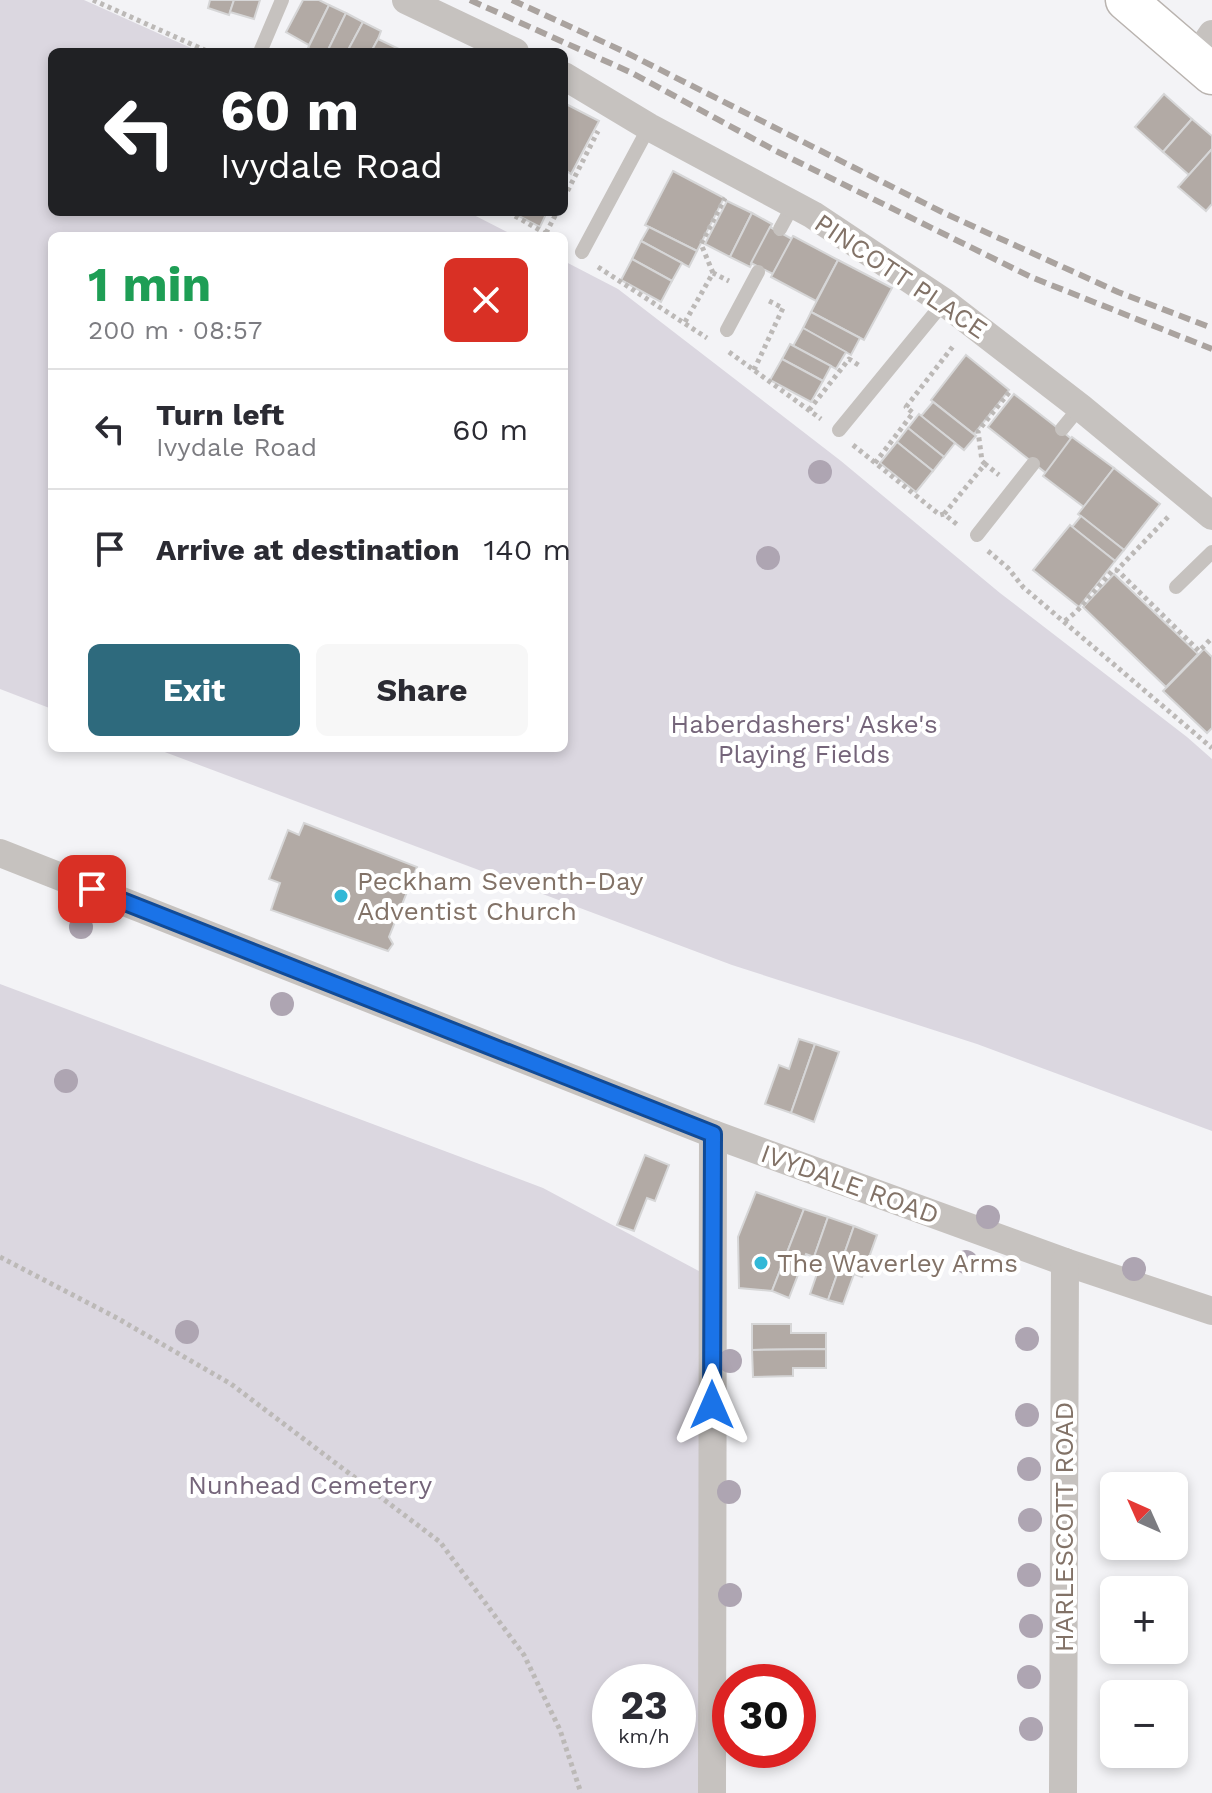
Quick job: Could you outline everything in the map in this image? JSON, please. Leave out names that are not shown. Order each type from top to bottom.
[{"type":"street","points":[[406,0],[507,48]]},
{"type":"street","points":[[1126,0],[1206,55]]},
{"type":"street","name":"PINCOTT PLACE","points":[[568,78],[737,175],[786,217],[944,302],[1030,367],[1212,516]]},
{"type":"street","name":"IVYDALE ROAD","points":[[0,853],[713,1134],[1065,1262],[1212,1311]]},
{"type":"street","points":[[712,1793],[713,1134]]},
{"type":"street","name":"HARLESCOTT ROAD","points":[[1063,1793],[1065,1262]]},
{"type":"lane","points":[[262,48],[282,0]]},
{"type":"lane","points":[[587,257],[649,127]]},
{"type":"lane","points":[[727,330],[758,272]]},
{"type":"lane","points":[[837,431],[944,302]]},
{"type":"lane","points":[[1062,429],[1080,407]]},
{"type":"lane","points":[[970,533],[1033,464]]},
{"type":"lane","points":[[1176,587],[1212,552]]},
{"type":"path","points":[[93,0],[200,48]]},
{"type":"path","points":[[568,190],[612,105]]},
{"type":"path","points":[[737,175],[701,244],[713,273],[783,308],[754,370]]},
{"type":"path","points":[[515,216],[543,232]]},
{"type":"path","points":[[587,257],[754,370],[837,431],[940,515],[944,514],[970,533]]},
{"type":"path","points":[[685,322],[713,273]]},
{"type":"path","points":[[875,463],[913,413],[906,407],[971,322]]},
{"type":"path","points":[[809,410],[849,359],[859,367],[869,355]]},
{"type":"path","points":[[1015,487],[982,461],[978,431],[1030,367]]},
{"type":"path","points":[[944,514],[985,464]]},
{"type":"path","points":[[985,549],[1008,568],[1023,587],[1212,748]]},
{"type":"path","points":[[1065,621],[1113,570],[1117,570]]},
{"type":"path","points":[[0,1257],[117,1318],[231,1384],[440,1542],[524,1655],[560,1730],[581,1793]]},
{"type":"green space","points":[[0,0],[84,0],[191,48],[48,48],[48,216],[476,216],[507,232],[48,232],[48,707],[0,689]]},
{"type":"green space","name":"Haberdashers' Aske's Playing Fields","points":[[568,263],[618,289],[841,461],[1000,593],[1212,759],[1212,1131],[977,1044],[732,965],[165,752],[568,752]]},
{"type":"green space","name":"Nunhead Cemetery","points":[[0,984],[543,1188],[712,1278],[705,1793],[0,1793]]},
{"type":"building","points":[[210,0],[234,0],[229,15],[208,8]]},
{"type":"building","points":[[234,0],[260,0],[254,19],[230,12]]},
{"type":"building","points":[[303,0],[319,0],[329,5],[309,45],[286,32]]},
{"type":"building","points":[[329,5],[346,13],[329,48],[308,48]]},
{"type":"building","points":[[346,13],[363,22],[349,48],[329,48]]},
{"type":"building","points":[[363,22],[381,31],[373,48],[349,48]]},
{"type":"building","points":[[378,39],[397,48],[373,48]]},
{"type":"building","points":[[1164,94],[1192,119],[1163,152],[1135,127]]},
{"type":"building","points":[[568,105],[599,121],[571,174],[568,172]]},
{"type":"building","points":[[1192,119],[1212,136],[1212,149],[1189,175],[1163,152]]},
{"type":"building","points":[[1212,149],[1212,204],[1206,211],[1178,187]]},
{"type":"building","points":[[673,171],[724,198],[697,251],[645,225]]},
{"type":"building","points":[[727,201],[752,213],[730,257],[705,244]]},
{"type":"building","points":[[752,213],[772,224],[750,267],[730,257]]},
{"type":"building","points":[[519,216],[545,216],[540,227]]},
{"type":"building","points":[[649,227],[697,251],[689,267],[641,241]]},
{"type":"building","points":[[770,227],[792,239],[773,274],[751,263]]},
{"type":"building","points":[[793,236],[838,260],[816,301],[771,277]]},
{"type":"building","points":[[641,241],[682,263],[672,281],[632,259]]},
{"type":"building","points":[[632,259],[672,281],[661,302],[621,280]]},
{"type":"building","points":[[838,260],[892,288],[864,340],[811,312]]},
{"type":"building","points":[[811,312],[860,338],[851,355],[803,328]]},
{"type":"building","points":[[803,328],[846,352],[836,369],[793,346]]},
{"type":"building","points":[[790,344],[831,366],[823,381],[782,359]]},
{"type":"building","points":[[966,355],[1009,390],[974,434],[931,400]]},
{"type":"building","points":[[782,359],[823,381],[811,402],[770,380]]},
{"type":"building","points":[[1014,394],[1073,440],[1046,473],[988,427]]},
{"type":"building","points":[[933,402],[976,436],[964,450],[921,416]]},
{"type":"building","points":[[919,414],[955,443],[944,457],[908,428]]},
{"type":"building","points":[[908,428],[944,457],[933,471],[897,442]]},
{"type":"building","points":[[1072,437],[1114,468],[1084,507],[1043,476]]},
{"type":"building","points":[[897,442],[933,471],[916,492],[880,463]]},
{"type":"building","points":[[1114,468],[1160,504],[1124,550],[1078,514]]},
{"type":"building","points":[[1081,516],[1124,550],[1115,561],[1072,527]]},
{"type":"building","points":[[1070,525],[1115,561],[1079,607],[1033,570]]},
{"type":"building","points":[[1114,574],[1198,654],[1166,687],[1083,607]]},
{"type":"building","points":[[1204,649],[1212,657],[1212,728],[1207,733],[1163,691]]},
{"type":"building","name":"Peckham Seventh-Day Adventist Church","points":[[304,823],[417,867],[389,937],[393,944],[388,951],[271,910],[280,883],[269,879],[288,830],[299,835]]},
{"type":"building","points":[[799,1039],[815,1044],[791,1113],[765,1104],[779,1065],[789,1069]]},
{"type":"building","points":[[815,1044],[839,1052],[814,1122],[791,1113]]},
{"type":"building","points":[[645,1155],[669,1165],[655,1201],[647,1198],[634,1231],[617,1225]]},
{"type":"building","name":"The Waverley Arms","points":[[756,1192],[804,1209],[772,1291],[739,1288],[738,1237]]},
{"type":"building","points":[[804,1209],[828,1217],[814,1257],[806,1254],[789,1298],[772,1291]]},
{"type":"building","points":[[828,1217],[854,1226],[828,1300],[810,1294],[822,1259],[814,1257]]},
{"type":"building","points":[[854,1226],[877,1235],[862,1277],[854,1274],[843,1304],[828,1300]]},
{"type":"building","points":[[752,1324],[791,1324],[791,1333],[826,1333],[826,1349],[752,1350]]},
{"type":"building","points":[[826,1349],[826,1368],[793,1368],[793,1376],[753,1377],[752,1350]]},
{"type":"railway","points":[[470,0],[632,73],[776,151],[1031,277],[1212,349]]},
{"type":"railway","points":[[512,0],[625,52],[946,214],[1118,292],[1212,328]]},
{"type":"place","name":"Peckham Seventh-Day Adventist Church","points":[[341,896]]},
{"type":"place","name":"The Waverley Arms","points":[[761,1263]]},
{"type":"route","points":[[92,889],[713,1134],[712,1405]]}]
